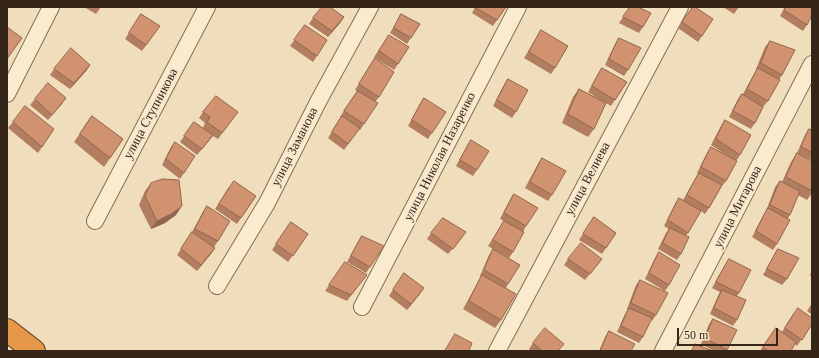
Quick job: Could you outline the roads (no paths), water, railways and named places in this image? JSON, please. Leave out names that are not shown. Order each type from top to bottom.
[{"type":"highway","points":[[7,330],[34,351]]},
{"type":"street","points":[[7,94],[51,7]]},
{"type":"street","name":"улица Ступникова","points":[[95,221],[207,7]]},
{"type":"street","name":"улица Заманова","points":[[217,286],[267,203],[319,100],[370,7]]},
{"type":"street","name":"улица Николая Назаренко","points":[[362,308],[518,7]]},
{"type":"street","name":"улица Велиева","points":[[497,351],[680,7]]},
{"type":"street","name":"улица Митарова","points":[[663,351],[812,64]]}]
